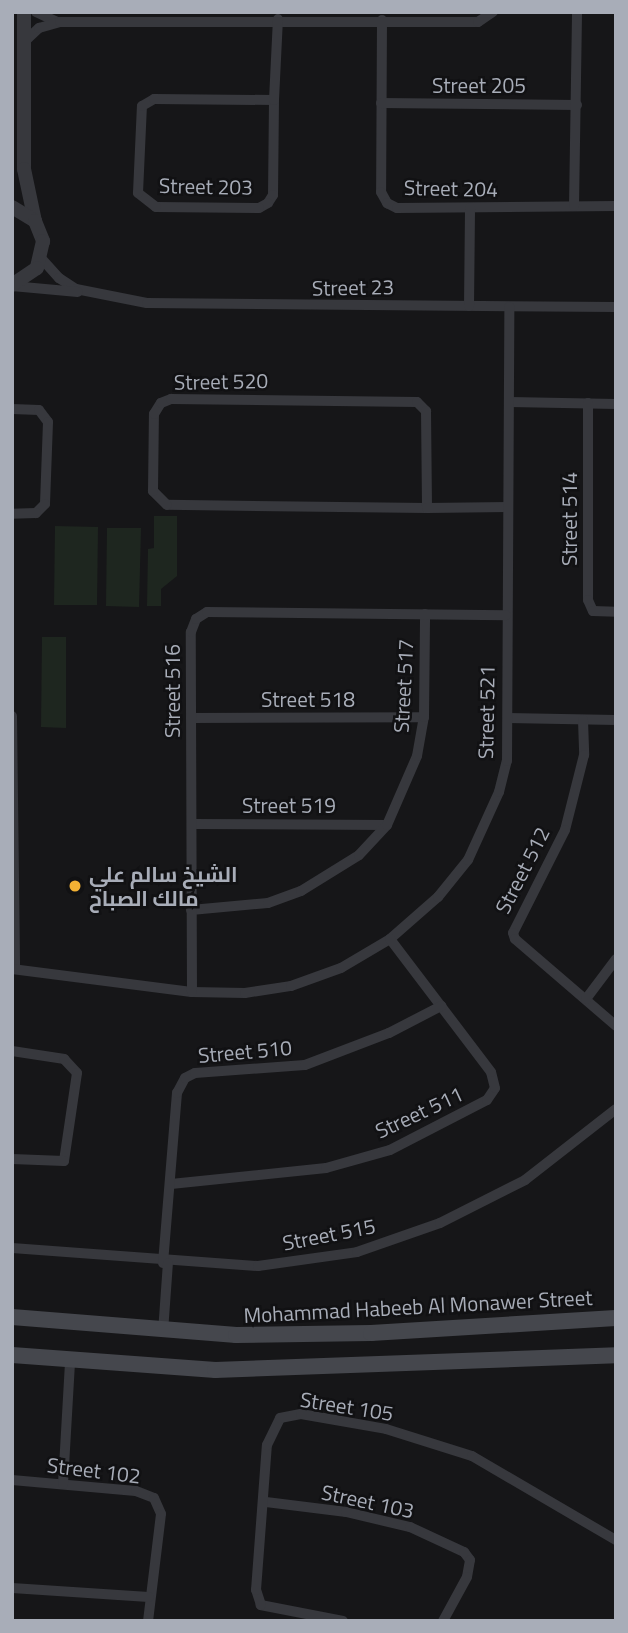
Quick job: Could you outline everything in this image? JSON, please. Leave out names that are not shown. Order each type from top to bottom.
[{"type":"main road","name":"Mohammad Habeeb Al Monawer Street","points":[[12,1317],[163,1332],[328,1334],[616,1318]]},
{"type":"main road","points":[[12,1355],[70,1361],[250,1370],[616,1356]]},
{"type":"street","points":[[12,286],[29,276],[41,258],[43,242],[35,221],[24,169],[24,12]]},
{"type":"street","points":[[36,12],[60,22]]},
{"type":"street","points":[[24,42],[39,27],[60,22],[126,17],[478,22],[493,12]]},
{"type":"street","points":[[574,206],[577,12]]},
{"type":"street","name":"Street 203","points":[[274,100],[153,99],[142,106],[138,193],[156,207],[259,208],[268,203],[273,195],[278,19]]},
{"type":"street","name":"Street 204","points":[[382,20],[381,192],[387,204],[397,208],[616,206]]},
{"type":"street","name":"Street 205","points":[[381,103],[577,105]]},
{"type":"street","points":[[12,207],[35,221]]},
{"type":"street","points":[[468,306],[470,208]]},
{"type":"street","name":"Street 23","points":[[41,258],[58,278],[91,293]]},
{"type":"street","name":"Street 23","points":[[12,286],[91,293],[166,304],[616,307]]},
{"type":"street","name":"Street 521","points":[[14,969],[192,992],[245,993],[291,986],[341,968],[390,939],[438,897],[468,860],[499,792],[507,761],[509,307]]},
{"type":"street","name":"Street 520","points":[[427,508],[426,411],[417,402],[171,399],[161,404],[154,414],[153,491],[167,505],[427,508],[508,507]]},
{"type":"street","points":[[510,402],[616,404]]},
{"type":"street","name":"Street 514","points":[[588,403],[588,600],[593,611],[616,612]]},
{"type":"street","points":[[12,409],[39,410],[47,422],[45,504],[36,513],[12,514]]},
{"type":"street","name":"Street 516","points":[[192,992],[191,632],[196,619],[208,612],[506,615]]},
{"type":"street","name":"Street 517","points":[[191,910],[268,902],[301,891],[359,855],[387,825],[417,756],[424,717],[425,614]]},
{"type":"street","points":[[12,716],[14,969]]},
{"type":"street","name":"Street 518","points":[[191,718],[424,717]]},
{"type":"street","points":[[508,718],[616,720]]},
{"type":"street","name":"Street 512","points":[[583,720],[584,755],[565,830],[513,933],[515,939],[586,999]]},
{"type":"street","name":"Street 519","points":[[192,824],[387,825]]},
{"type":"street","name":"Street 511","points":[[171,1184],[326,1168],[390,1150],[487,1100],[495,1088],[491,1072],[390,939]]},
{"type":"street","points":[[616,958],[586,999],[616,1026]]},
{"type":"street","name":"Street 510","points":[[163,1332],[177,1093],[185,1078],[195,1073],[305,1065],[389,1033],[440,1006]]},
{"type":"street","points":[[12,1051],[64,1059],[77,1073],[64,1161],[12,1159]]},
{"type":"street","name":"Street 515","points":[[12,1248],[166,1263],[258,1266],[329,1258],[399,1238],[525,1180],[616,1109]]},
{"type":"street","points":[[63,1485],[70,1361]]},
{"type":"street","name":"Street 105","points":[[343,1621],[261,1605],[256,1590],[266,1502],[267,1444],[280,1418],[300,1414],[386,1429],[472,1456],[616,1540]]},
{"type":"street","name":"Street 102","points":[[12,1480],[136,1491],[154,1498],[160,1514],[148,1621]]},
{"type":"street","name":"Street 103","points":[[266,1502],[346,1512],[410,1527],[464,1552],[470,1560],[467,1577],[443,1621]]},
{"type":"street","points":[[12,1588],[149,1598]]},
{"type":"shaded area","points":[[154,516],[177,516],[177,576],[161,589],[161,606],[147,606],[148,549],[154,548]]},
{"type":"shaded area","points":[[55,526],[98,527],[97,605],[54,605]]},
{"type":"shaded area","points":[[107,528],[141,528],[139,607],[106,606]]},
{"type":"shaded area","points":[[42,637],[66,637],[66,728],[41,727]]},
{"type":"place","name":"الشيخ سالم علي مالك الصباح","points":[[75,886]]}]
